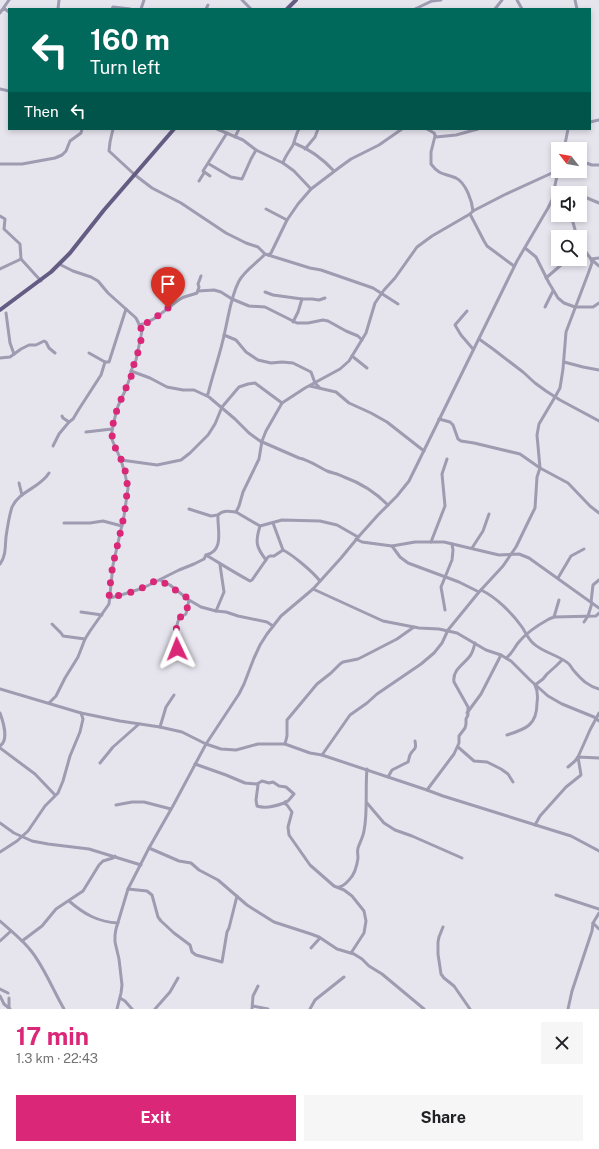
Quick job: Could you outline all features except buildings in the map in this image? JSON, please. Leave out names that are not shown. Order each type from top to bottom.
[{"type":"main road","points":[[288,8],[296,0]]},
{"type":"main road","points":[[0,310],[51,272],[70,253],[104,210],[173,130]]},
{"type":"street","points":[[1,11],[9,0]]},
{"type":"street","points":[[242,0],[250,8]]},
{"type":"street","points":[[417,8],[432,1],[441,0]]},
{"type":"street","points":[[496,8],[502,0]]},
{"type":"street","points":[[112,8],[124,8]]},
{"type":"street","points":[[0,164],[22,164],[46,160],[62,155],[70,141],[81,133],[82,130]]},
{"type":"street","points":[[113,130],[109,151],[135,175],[152,188],[181,203],[226,232],[246,243],[258,247],[266,254],[341,276],[373,288],[398,304]]},
{"type":"street","points":[[220,130],[243,140],[256,150],[283,163],[294,171],[311,189]]},
{"type":"street","points":[[235,137],[238,130]]},
{"type":"street","points":[[283,163],[294,143],[298,130]]},
{"type":"street","points":[[305,149],[315,137],[318,130]]},
{"type":"street","points":[[271,253],[287,220],[311,189],[351,159],[379,145],[401,130]]},
{"type":"street","points":[[429,130],[434,133],[435,136]]},
{"type":"street","points":[[435,136],[456,135],[474,130]]},
{"type":"street","points":[[565,142],[568,130]]},
{"type":"street","points":[[199,181],[227,133]]},
{"type":"street","points":[[435,136],[431,152],[431,164],[438,172],[460,181],[467,193],[473,211]]},
{"type":"street","points":[[294,143],[327,163],[334,171]]},
{"type":"street","points":[[209,164],[231,177],[242,179],[256,150]]},
{"type":"street","points":[[587,163],[599,165]]},
{"type":"street","points":[[204,173],[210,176]]},
{"type":"street","points":[[236,512],[243,492],[259,459],[262,441],[266,431],[282,402],[344,366],[352,356],[368,329],[370,317],[382,293],[421,244],[473,211],[551,173]]},
{"type":"street","points":[[555,186],[557,178]]},
{"type":"street","points":[[587,198],[599,203]]},
{"type":"street","points":[[117,1009],[122,984],[115,935],[128,889],[149,848],[206,744],[239,694],[260,645],[273,626],[281,616],[313,589],[409,481],[514,266],[551,202]]},
{"type":"street","points":[[266,209],[287,220]]},
{"type":"street","points":[[470,214],[487,246],[514,266]]},
{"type":"street","points":[[0,216],[5,219],[4,229],[20,244],[21,259],[41,280]]},
{"type":"street","points":[[524,248],[536,258],[558,298],[564,303],[575,307],[593,307],[599,303]]},
{"type":"street","points":[[208,395],[232,299],[240,279],[266,254],[271,253]]},
{"type":"street","points":[[271,253],[273,257]]},
{"type":"street","points":[[587,255],[599,266]]},
{"type":"street","points":[[590,259],[599,258]]},
{"type":"street","points":[[0,269],[21,259]]},
{"type":"street","points":[[322,755],[350,715],[434,653],[442,643],[448,630],[503,566],[516,547],[535,508],[537,477],[540,468],[537,435],[539,424],[561,385],[566,332],[592,263],[590,259]]},
{"type":"street","points":[[49,703],[56,696],[78,657],[85,639],[109,604],[113,565],[124,516],[128,488],[121,460],[113,442],[112,429],[118,406],[132,374],[131,371],[136,360],[142,336],[142,330],[136,318],[108,293],[98,281],[58,264]]},
{"type":"street","points":[[546,278],[560,266]]},
{"type":"street","points":[[198,291],[198,284],[201,276]]},
{"type":"street","points":[[139,325],[151,321],[183,297],[198,291],[214,290],[222,292],[232,299],[249,306],[265,307],[280,313],[293,322],[308,323],[323,320],[328,321],[358,336],[362,340]]},
{"type":"street","points":[[545,307],[554,291]]},
{"type":"street","points":[[265,292],[273,296],[302,299],[319,300],[325,298]]},
{"type":"street","points":[[293,322],[302,299]]},
{"type":"street","points":[[89,353],[105,362],[110,362],[126,309]]},
{"type":"street","points":[[467,311],[455,325],[464,339],[474,349]]},
{"type":"street","points":[[6,313],[10,343],[14,354]]},
{"type":"street","points":[[224,335],[236,340],[246,352],[258,360],[271,363],[294,363],[311,372],[315,383],[319,387]]},
{"type":"street","points":[[479,340],[523,372],[535,384],[555,397],[599,420]]},
{"type":"street","points":[[0,358],[10,357],[29,345],[36,345],[44,342],[46,342],[49,348],[55,353]]},
{"type":"street","points":[[352,356],[367,368]]},
{"type":"street","points":[[53,446],[59,434],[73,419],[101,376],[105,362]]},
{"type":"street","points":[[564,362],[599,370]]},
{"type":"street","points":[[131,371],[150,378],[167,387],[183,390],[194,390],[208,395],[249,433],[262,441],[299,458],[306,459],[328,471],[366,487],[388,505]]},
{"type":"street","points":[[121,460],[157,466],[181,460],[208,435],[222,408],[239,387],[256,383],[282,402]]},
{"type":"street","points":[[310,386],[336,392],[350,403],[387,422],[424,451]]},
{"type":"street","points":[[62,416],[69,422]]},
{"type":"street","points":[[439,419],[450,422],[461,442],[479,444],[520,454],[540,468],[568,483],[590,506],[599,513]]},
{"type":"street","points":[[86,432],[112,429]]},
{"type":"street","points":[[431,542],[445,506],[442,474],[448,458]]},
{"type":"street","points":[[0,564],[4,559],[6,537],[13,506],[22,495],[43,480],[48,473]]},
{"type":"street","points":[[19,483],[22,495]]},
{"type":"street","points":[[189,509],[212,516],[218,515],[224,511],[236,512],[260,526],[282,520],[320,521],[337,525],[362,542],[392,546],[415,542],[444,542],[499,555],[519,554],[529,558],[599,608]]},
{"type":"street","points":[[472,548],[482,532],[490,514]]},
{"type":"street","points":[[109,598],[136,591],[204,559],[206,555],[215,550],[220,538],[218,515]]},
{"type":"street","points":[[64,523],[90,523],[103,521],[122,526]]},
{"type":"street","points":[[273,523],[283,550],[311,571],[320,581]]},
{"type":"street","points":[[260,526],[256,538],[257,548],[266,560]]},
{"type":"street","points":[[445,610],[441,587],[452,560],[452,544]]},
{"type":"street","points":[[392,546],[403,560],[490,595],[499,601],[522,628],[533,644],[570,665],[574,672],[586,683],[599,689]]},
{"type":"street","points":[[558,578],[571,556],[584,549]]},
{"type":"street","points":[[206,555],[218,562],[220,565],[250,581],[270,556],[274,556],[283,550]]},
{"type":"street","points":[[216,611],[224,592],[220,565]]},
{"type":"street","points":[[160,580],[170,585],[189,600],[201,607],[267,622],[273,626]]},
{"type":"street","points":[[584,622],[588,616],[593,585],[599,580]]},
{"type":"street","points":[[313,589],[383,621],[419,628],[448,630],[457,633],[506,658],[548,696],[562,704],[594,717],[597,720]]},
{"type":"street","points":[[177,649],[177,622],[179,618],[186,614],[189,600]]},
{"type":"street","points":[[554,617],[559,600]]},
{"type":"street","points":[[81,612],[102,615]]},
{"type":"street","points":[[506,658],[526,635],[544,622],[554,617],[596,616],[599,613]]},
{"type":"street","points":[[52,624],[63,636],[85,639]]},
{"type":"street","points":[[285,744],[287,736],[286,722],[288,717],[317,684],[343,662],[358,659],[397,639],[414,627]]},
{"type":"street","points":[[469,708],[454,682],[454,678],[455,672],[470,655],[475,643]]},
{"type":"street","points":[[427,790],[458,747],[458,738],[465,728],[469,708],[487,684],[501,655]]},
{"type":"street","points":[[535,685],[544,679],[547,674],[562,660]]},
{"type":"street","points":[[507,735],[529,726],[536,716],[538,692],[535,685]]},
{"type":"street","points":[[0,689],[81,713],[182,732],[206,744],[227,750],[236,750],[258,744],[285,744],[310,753],[322,755],[367,769],[443,796],[571,836],[599,851]]},
{"type":"street","points":[[160,727],[166,707],[174,695]]},
{"type":"street","points":[[0,713],[4,728],[3,742],[0,747],[36,774],[55,795]]},
{"type":"street","points":[[0,852],[10,846],[28,830],[45,806],[58,793],[70,756],[80,732],[83,719],[81,713]]},
{"type":"street","points":[[568,767],[578,757],[585,740],[597,720],[599,713]]},
{"type":"street","points":[[100,763],[113,746],[140,724]]},
{"type":"street","points":[[388,777],[392,770],[408,762],[410,755],[415,750],[415,741]]},
{"type":"street","points":[[458,747],[474,761],[487,762],[501,769],[508,774],[513,782]]},
{"type":"street","points":[[578,757],[599,758]]},
{"type":"street","points":[[535,825],[540,816],[566,787],[581,775],[578,757]]},
{"type":"street","points":[[195,764],[246,783],[258,784],[262,781],[269,783],[273,782],[279,786],[286,787],[294,794],[288,801],[276,806],[257,806],[256,800],[258,784]]},
{"type":"street","points":[[341,888],[353,876],[356,867],[358,849],[364,832],[367,769]]},
{"type":"street","points":[[116,805],[132,802],[144,802],[171,809]]},
{"type":"street","points":[[284,802],[292,812],[288,827],[291,839],[310,865],[334,886],[341,888],[352,896],[364,910],[366,920],[364,933],[351,953]]},
{"type":"street","points":[[366,802],[384,823],[398,832],[412,836],[462,858]]},
{"type":"street","points":[[0,823],[14,833],[32,841],[88,848],[141,865]]},
{"type":"street","points":[[149,848],[179,861],[191,863],[218,880],[247,905],[274,922],[311,934],[320,938],[336,949],[358,956],[424,1009]]},
{"type":"street","points":[[22,941],[42,926],[56,909],[83,891],[99,865],[115,856]]},
{"type":"street","points":[[128,889],[150,892],[158,917],[177,936],[190,946],[192,952],[196,955],[222,962],[227,932],[238,896]]},
{"type":"street","points":[[556,895],[599,909]]},
{"type":"street","points":[[69,901],[84,913],[102,920],[118,923]]},
{"type":"street","points":[[568,1009],[572,991],[592,931],[592,923],[599,913]]},
{"type":"street","points":[[0,921],[31,951],[41,966],[64,1009]]},
{"type":"street","points":[[592,923],[599,929]]},
{"type":"street","points":[[443,927],[438,942],[441,974],[454,986],[470,1009]]},
{"type":"street","points":[[0,941],[11,931]]},
{"type":"street","points":[[311,948],[320,938]]},
{"type":"street","points":[[310,1009],[315,1000],[344,977]]},
{"type":"street","points":[[155,1009],[170,992],[178,978]]},
{"type":"street","points":[[258,986],[253,996],[252,1008],[268,1009]]},
{"type":"street","points":[[0,989],[8,993]]},
{"type":"street","points":[[0,996],[4,1004],[10,1009]]},
{"type":"street","points":[[9,998],[10,1009]]},
{"type":"street","points":[[120,998],[132,1009]]},
{"type":"route","points":[[168,308],[151,321],[139,325],[142,330],[142,336],[136,360],[131,371],[132,374],[114,417],[112,436],[113,442],[121,460],[128,488],[124,516],[113,565],[109,598],[136,591],[160,580],[170,585],[189,599],[186,614],[179,618],[177,622],[177,649]]}]
